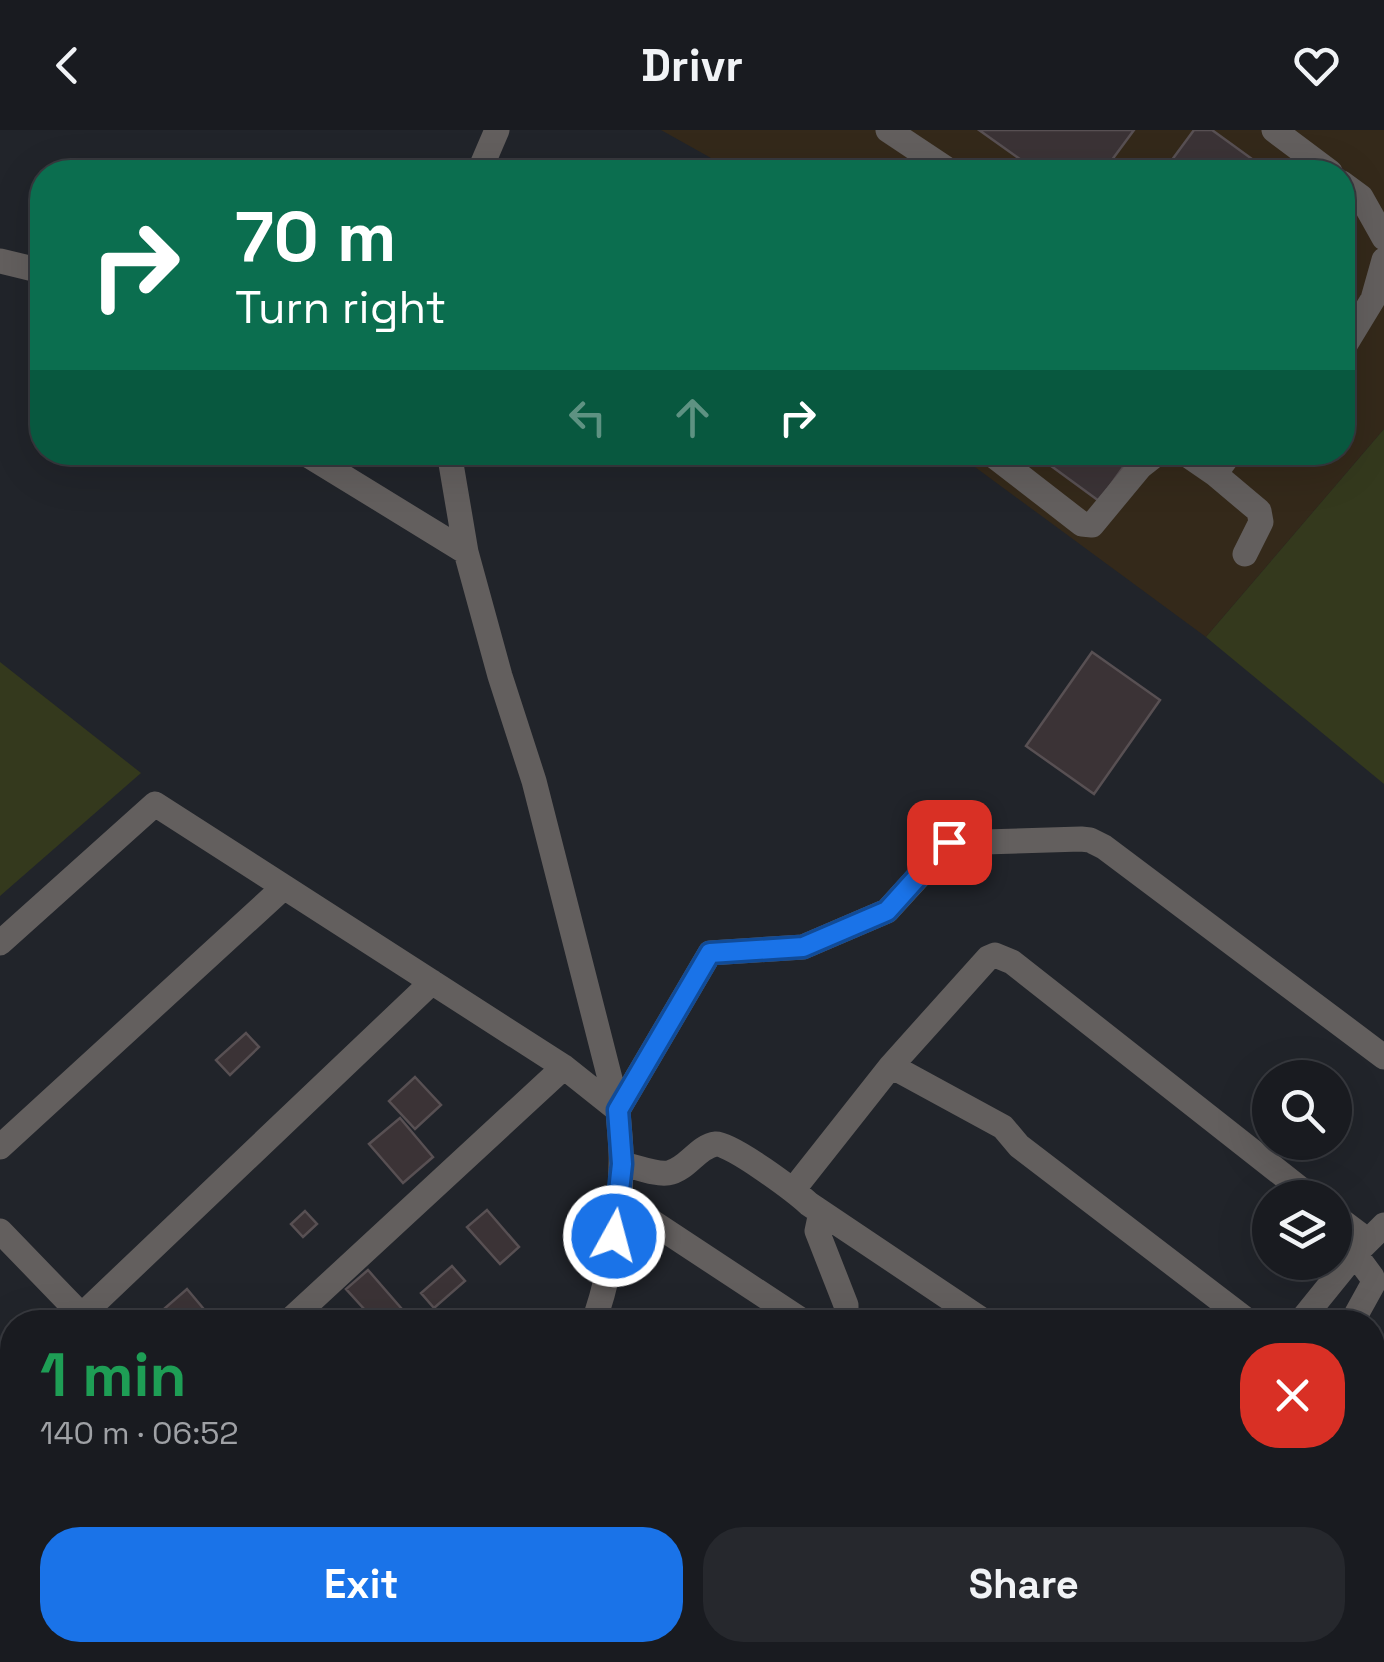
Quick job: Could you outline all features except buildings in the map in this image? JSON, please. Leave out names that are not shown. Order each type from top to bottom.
[{"type":"street","points":[[484,160],[497,130]]},
{"type":"street","points":[[888,130],[933,160]]},
{"type":"street","points":[[1274,130],[1314,160]]},
{"type":"street","points":[[1355,193],[1384,238]]},
{"type":"street","points":[[1355,329],[1373,299],[1384,260]]},
{"type":"street","points":[[0,261],[30,268]]},
{"type":"street","points":[[324,465],[466,552]]},
{"type":"street","points":[[451,465],[466,552],[534,782],[618,1110],[622,1164],[619,1200],[608,1272],[597,1310]]},
{"type":"street","points":[[1006,465],[1082,524],[1092,525],[1141,465]]},
{"type":"street","points":[[1201,465],[1260,511],[1261,522],[1245,554]]},
{"type":"street","points":[[1214,474],[1221,465]]},
{"type":"street","points":[[0,943],[155,804],[564,1067],[618,1110]]},
{"type":"street","points":[[618,1110],[710,953],[803,947],[887,911],[949,842],[1090,840],[1384,1057]]},
{"type":"street","points":[[0,1147],[284,887]]},
{"type":"street","points":[[793,1190],[891,1066],[988,958],[996,955],[1004,957],[1289,1180]]},
{"type":"street","points":[[94,1310],[432,982]]},
{"type":"street","points":[[891,1066],[1003,1127],[1019,1146],[1233,1310]]},
{"type":"street","points":[[301,1310],[564,1067]]},
{"type":"street","points":[[622,1164],[666,1174],[710,1146],[725,1145],[967,1310]]},
{"type":"street","points":[[619,1200],[786,1310]]},
{"type":"street","points":[[821,1212],[818,1231],[846,1310]]},
{"type":"street","points":[[0,1231],[76,1310]]},
{"type":"street","points":[[1310,1310],[1369,1240]]},
{"type":"street","points":[[1359,1310],[1373,1284],[1369,1240]]},
{"type":"shaded area","points":[[661,130],[1384,130],[1384,429],[1355,463],[1355,160],[715,160]]},
{"type":"shaded area","points":[[972,465],[1353,465],[1206,637]]},
{"type":"green space","points":[[1384,429],[1384,784],[1206,637]]},
{"type":"green space","points":[[0,662],[141,773],[0,896]]},
{"type":"route","points":[[614,1236],[622,1164],[618,1110],[710,953],[803,947],[887,911],[949,842]]}]
